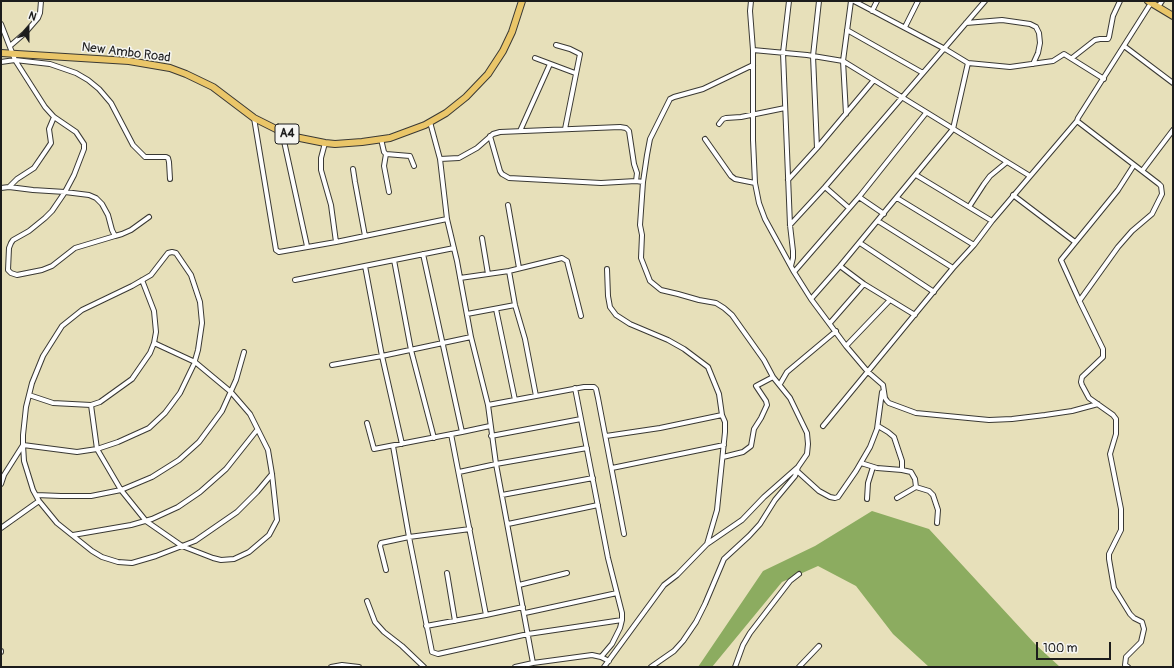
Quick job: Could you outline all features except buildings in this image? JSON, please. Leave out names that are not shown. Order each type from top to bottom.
[{"type":"main road","name":"New Ambo Road","points":[[1,54],[14,57],[121,61],[152,64],[170,68],[213,87],[254,118],[282,132],[300,138],[335,144],[362,142],[390,138],[430,122],[446,113],[466,97],[488,74],[503,51],[512,32],[522,1]]},
{"type":"main road","points":[[1150,2],[1173,16]]},
{"type":"street","points":[[10,46],[25,33],[38,18],[41,1]]},
{"type":"street","points":[[751,1],[750,11],[753,50],[755,183],[759,203],[765,219],[794,272],[811,299],[846,346],[868,372],[883,386],[885,398],[889,403],[916,413],[988,420],[1012,419],[1072,411],[1098,404]]},
{"type":"street","points":[[789,1],[783,53],[790,225],[793,258],[791,266]]},
{"type":"street","points":[[817,148],[813,56],[819,1]]},
{"type":"street","points":[[846,114],[843,61],[853,1],[905,27],[968,63],[1010,67],[1053,61],[1062,54],[1072,58],[1104,78]]},
{"type":"street","points":[[872,11],[877,1]]},
{"type":"street","points":[[905,27],[918,1]]},
{"type":"street","points":[[790,225],[825,187],[984,1]]},
{"type":"street","points":[[1072,58],[1095,40],[1108,39],[1110,37],[1113,16],[1120,1]]},
{"type":"street","points":[[1158,7],[1162,1]]},
{"type":"street","points":[[823,426],[953,268],[974,245],[992,220],[1077,120],[1150,2]]},
{"type":"street","points":[[966,23],[1002,20],[1030,24],[1036,27],[1039,33],[1040,43],[1038,54],[1033,64]]},
{"type":"street","points":[[1,24],[14,57],[45,108],[54,117],[76,132],[84,144],[83,152],[74,175],[65,192],[45,218],[11,243],[9,248],[8,270],[17,275],[42,270],[52,266],[75,248],[122,234],[131,230],[149,217]]},
{"type":"street","points":[[847,30],[923,73]]},
{"type":"street","points":[[556,45],[579,53],[580,56],[575,73],[570,108],[565,129]]},
{"type":"street","points":[[1124,46],[1173,83]]},
{"type":"street","points":[[753,50],[813,56],[843,61],[1030,176]]},
{"type":"street","points":[[1,62],[14,57],[62,67],[82,77],[99,89],[111,103],[133,145],[145,157],[168,158],[170,179]]},
{"type":"street","points":[[535,58],[575,73]]},
{"type":"street","points":[[811,299],[860,243],[953,129],[968,63]]},
{"type":"street","points":[[520,131],[550,64]]},
{"type":"street","points":[[651,667],[674,652],[683,641],[699,616],[724,559],[760,524],[807,454],[807,434],[790,398],[773,377],[732,315],[724,308],[710,301],[699,300],[661,290],[650,281],[641,258],[642,235],[640,225],[643,182],[647,155],[650,139],[670,99],[703,89],[753,65]]},
{"type":"street","points":[[788,180],[874,80]]},
{"type":"street","points":[[719,124],[726,118],[753,115],[785,108]]},
{"type":"street","points":[[794,272],[849,208],[926,113]]},
{"type":"street","points":[[9,187],[17,179],[34,168],[51,143],[49,129],[54,117]]},
{"type":"street","points":[[254,118],[276,250],[283,252],[447,219]]},
{"type":"street","points":[[1077,120],[1161,186],[1162,194],[1152,214],[1132,231],[1118,247],[1080,300]]},
{"type":"street","points":[[430,122],[440,159],[447,219],[471,337],[488,405],[491,436],[525,613],[533,663]]},
{"type":"street","points":[[440,159],[459,158],[477,148],[490,136],[500,132],[620,126],[626,128],[628,131],[637,173],[636,180]]},
{"type":"street","points":[[1142,171],[1173,130]]},
{"type":"street","points":[[282,132],[307,246]]},
{"type":"street","points":[[490,136],[500,172],[509,178],[601,183],[636,180],[643,182]]},
{"type":"street","points":[[381,139],[384,152],[386,154],[384,166],[389,192]]},
{"type":"street","points":[[705,139],[731,176],[735,179],[755,183]]},
{"type":"street","points":[[325,142],[321,158],[321,170],[331,205],[336,242]]},
{"type":"street","points":[[386,154],[410,156],[414,166]]},
{"type":"street","points":[[969,207],[990,176],[1006,162]]},
{"type":"street","points":[[1128,667],[1125,665],[1126,657],[1141,642],[1144,629],[1142,622],[1130,614],[1112,583],[1109,554],[1121,530],[1122,509],[1110,454],[1117,429],[1116,419],[1113,415],[1089,398],[1081,382],[1082,377],[1103,357],[1104,349],[1061,260],[1118,190],[1134,165]]},
{"type":"street","points":[[353,170],[365,236]]},
{"type":"street","points":[[916,175],[992,220]]},
{"type":"street","points":[[1,188],[9,187],[89,195],[96,198],[102,204],[108,215],[115,236]]},
{"type":"street","points":[[825,187],[849,208]]},
{"type":"street","points":[[1013,195],[1075,242]]},
{"type":"street","points":[[858,197],[884,214]]},
{"type":"street","points":[[897,198],[974,245]]},
{"type":"street","points":[[508,205],[519,268]]},
{"type":"street","points":[[878,221],[953,268]]},
{"type":"street","points":[[482,238],[488,274]]},
{"type":"street","points":[[860,243],[934,292]]},
{"type":"street","points":[[295,280],[454,248]]},
{"type":"street","points":[[23,445],[77,452],[97,449],[118,442],[149,428],[165,413],[180,393],[195,362],[202,323],[200,302],[191,275],[176,253],[172,252],[168,253],[151,275],[121,292],[82,310],[62,326],[43,356],[32,383],[26,407],[23,435],[23,445],[24,461],[33,490],[39,501],[57,523],[92,551],[102,557],[132,563],[145,560],[195,541],[236,512],[257,492],[272,474]]},
{"type":"street","points":[[423,254],[462,432]]},
{"type":"street","points":[[460,278],[509,271],[562,258],[567,261],[581,316]]},
{"type":"street","points":[[394,260],[411,350],[434,438]]},
{"type":"street","points":[[365,266],[382,356],[402,444]]},
{"type":"street","points":[[840,266],[864,284],[915,315]]},
{"type":"street","points":[[607,269],[610,307],[616,315],[630,324],[668,340],[684,349],[708,367],[719,394],[722,415],[725,422],[724,445],[717,510],[707,544]]},
{"type":"street","points":[[509,271],[515,305],[525,339],[536,396]]},
{"type":"street","points":[[29,395],[53,403],[91,405],[100,402],[132,379],[150,353],[156,332],[154,311],[142,280]]},
{"type":"street","points":[[830,323],[864,284]]},
{"type":"street","points":[[846,346],[890,300]]},
{"type":"street","points":[[467,314],[515,305]]},
{"type":"street","points":[[496,309],[515,400]]},
{"type":"street","points":[[780,384],[787,372],[836,331]]},
{"type":"street","points":[[332,365],[471,337]]},
{"type":"street","points":[[91,405],[97,449],[121,490],[146,521],[182,546],[221,560],[234,559],[249,552],[269,535],[277,520],[272,474],[268,450],[250,414],[231,392],[195,362],[154,343]]},
{"type":"street","points":[[36,495],[91,496],[121,490],[152,477],[179,460],[199,442],[214,424],[222,411],[231,392],[244,352]]},
{"type":"street","points":[[722,457],[744,452],[751,446],[755,427],[767,405],[756,386],[773,377]]},
{"type":"street","points":[[488,405],[575,388],[590,386],[596,390],[624,534]]},
{"type":"street","points":[[798,469],[819,491],[830,497],[837,498],[870,447],[878,426],[883,386]]},
{"type":"street","points":[[575,388],[622,620],[620,628],[612,644],[601,657]]},
{"type":"street","points":[[606,436],[660,428],[722,415]]},
{"type":"street","points":[[491,436],[581,419]]},
{"type":"street","points":[[367,423],[374,450],[490,426]]},
{"type":"street","points":[[878,426],[894,437],[902,461],[902,470]]},
{"type":"street","points":[[72,536],[146,521],[178,507],[200,492],[226,469],[257,430]]},
{"type":"street","points":[[451,434],[486,615]]},
{"type":"street","points":[[1,484],[4,475],[23,445]]},
{"type":"street","points":[[612,468],[724,445]]},
{"type":"street","points":[[393,446],[426,626],[431,650],[434,654],[528,634],[622,620]]},
{"type":"street","points":[[459,472],[587,448]]},
{"type":"street","points":[[861,463],[877,468],[908,470],[913,474],[916,487]]},
{"type":"street","points":[[867,499],[868,483],[873,467]]},
{"type":"street","points":[[604,667],[664,585],[677,575],[707,544],[742,520],[764,497],[798,469]]},
{"type":"street","points":[[502,495],[593,478]]},
{"type":"street","points":[[897,498],[916,487],[929,491],[933,495],[938,510],[937,523]]},
{"type":"street","points":[[1,528],[39,501]]},
{"type":"street","points":[[508,524],[598,505]]},
{"type":"street","points":[[386,570],[380,546],[381,543],[409,537],[470,529]]},
{"type":"street","points":[[447,573],[455,621]]},
{"type":"street","points":[[519,585],[567,573]]},
{"type":"street","points":[[735,667],[743,645],[750,633],[790,581],[799,574]]},
{"type":"street","points":[[525,613],[617,593]]},
{"type":"street","points":[[367,601],[376,622],[384,632],[402,646],[424,667]]},
{"type":"street","points":[[426,626],[523,607]]},
{"type":"street","points":[[799,667],[819,646]]},
{"type":"street","points":[[515,667],[592,655],[601,657],[608,661]]},
{"type":"street","points":[[331,667],[342,665],[359,667]]},
{"type":"green space","points":[[872,511],[929,529],[1036,645],[1060,667],[929,667],[893,634],[856,586],[818,566],[782,582],[712,667],[698,667],[763,571],[815,546]]}]
